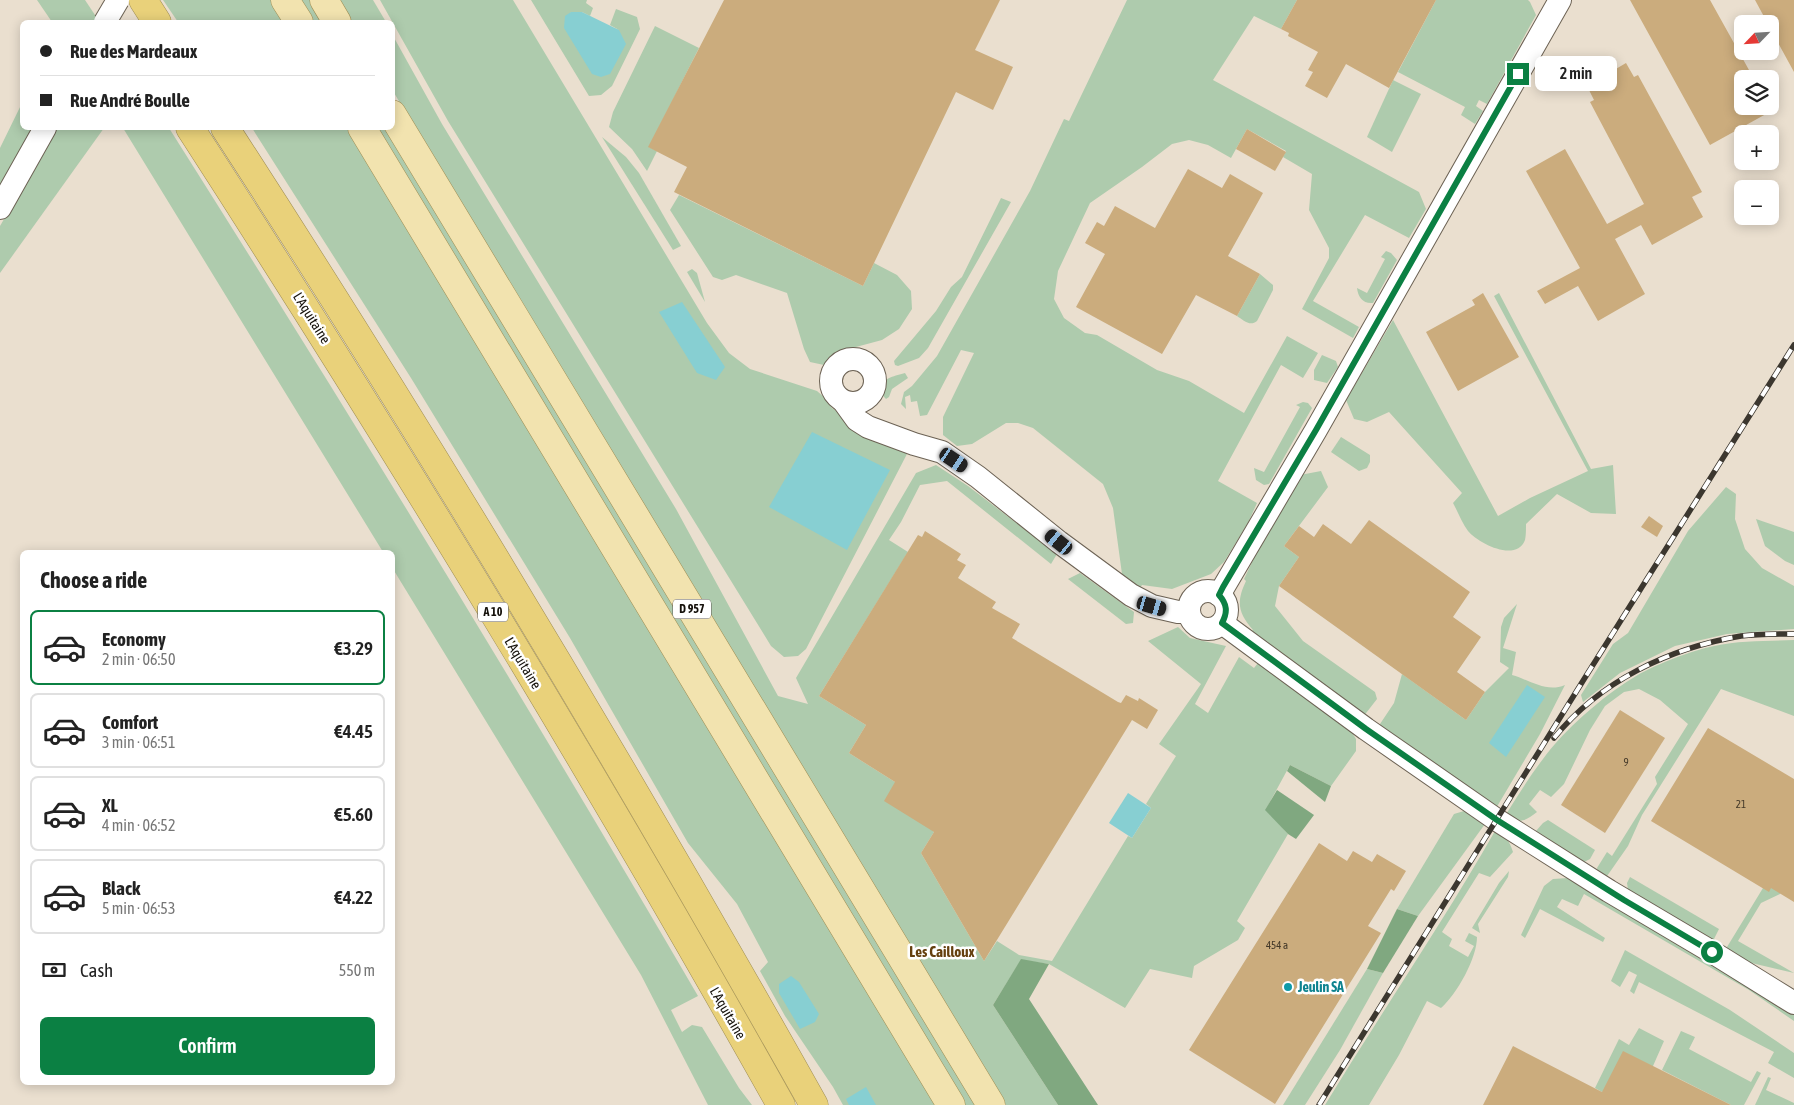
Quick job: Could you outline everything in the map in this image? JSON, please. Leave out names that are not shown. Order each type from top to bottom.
[{"type":"highway","points":[[108,0],[121,20]]},
{"type":"highway","points":[[143,0],[156,20]]},
{"type":"highway","name":"L'Aquitaine","points":[[191,130],[323,336],[459,557],[617,822],[781,1105]]},
{"type":"highway","name":"L'Aquitaine","points":[[226,130],[368,353],[539,632],[662,840],[814,1105]]},
{"type":"main road","points":[[285,0],[298,20]]},
{"type":"main road","points":[[324,0],[336,20]]},
{"type":"main road","name":"D 957","points":[[395,119],[990,1105]]},
{"type":"main road","name":"D 957","points":[[363,130],[951,1105]]},
{"type":"street","points":[[106,20],[118,0]]},
{"type":"street","points":[[1219,595],[1316,430],[1560,0]]},
{"type":"street","points":[[0,208],[45,130]]},
{"type":"street","points":[[854,401],[857,420],[914,444],[942,452],[978,477],[1059,542],[1131,595],[1159,608],[1188,612]]},
{"type":"street","points":[[1207,591],[1219,595],[1223,600],[1226,611],[1222,623],[1213,629],[1202,628],[1192,622],[1188,612],[1196,595],[1207,591]]},
{"type":"street","points":[[1222,623],[1366,729],[1497,820],[1616,895],[1791,1000]]},
{"type":"green space","points":[[37,0],[85,0],[97,18],[96,20],[51,20]]},
{"type":"green space","points":[[163,0],[273,0],[286,20],[177,20]]},
{"type":"green space","points":[[295,0],[315,0],[327,20],[308,20]]},
{"type":"green space","points":[[337,0],[373,0],[385,20],[350,20]]},
{"type":"green space","points":[[380,0],[513,0],[707,323],[729,353],[750,369],[817,391],[832,408],[863,430],[908,452],[806,649],[798,656],[784,657],[771,646],[448,121],[395,27],[395,20],[391,20]]},
{"type":"green space","points":[[531,0],[587,0],[586,3],[593,8],[590,16],[582,12],[570,12],[619,30],[610,25],[616,9],[637,17],[640,29],[612,86],[601,95],[589,96]]},
{"type":"green space","points":[[1127,0],[1297,0],[1281,29],[1254,16],[1213,80],[1419,192],[1426,209],[1409,238],[1365,215],[1313,301],[1359,327],[1353,338],[1302,309],[1329,258],[1329,248],[1309,210],[1312,174],[1283,157],[1286,151],[1247,129],[1231,158],[1208,145],[1189,140],[1172,144],[1090,203],[1058,271],[1054,299],[1064,318],[1085,333],[1097,335],[1157,370],[1189,381],[1244,413],[1287,336],[1318,353],[1303,378],[1281,365],[1218,481],[1257,503],[1248,523],[1224,562],[1211,574],[1172,589],[1142,585],[1140,588],[1122,574],[1113,508],[1103,484],[1033,428],[1018,423],[1006,423],[972,444],[957,446],[943,435],[943,417],[974,353],[961,350],[927,415],[920,416],[917,401],[911,402],[910,395],[905,397],[906,409],[901,404],[904,392],[912,386],[937,356],[1030,191],[1064,119],[1069,121]]},
{"type":"green space","points":[[1436,0],[1528,0],[1536,15],[1487,104],[1479,100],[1476,106],[1483,111],[1475,124],[1461,115],[1465,107],[1398,72]]},
{"type":"green space","points":[[655,26],[699,48],[649,147],[657,151],[647,171],[632,149],[609,127],[613,112]]},
{"type":"green space","points":[[395,39],[442,124],[676,509],[778,696],[808,704],[796,678],[916,473],[936,465],[968,486],[1057,554],[1051,564],[947,481],[920,485],[901,522],[889,540],[908,552],[819,696],[866,725],[849,753],[895,782],[934,832],[921,853],[984,961],[997,941],[1019,955],[1052,961],[1128,836],[1132,838],[1151,808],[1146,804],[1176,756],[1159,744],[1201,684],[1148,641],[1178,627],[1190,638],[1226,646],[1195,704],[1208,713],[1239,657],[1254,668],[1258,663],[1349,728],[1356,739],[1356,751],[1331,786],[1290,765],[1266,809],[1288,834],[1237,921],[1245,928],[1238,940],[1194,966],[1192,978],[1150,969],[1125,1008],[1049,964],[1021,960],[993,1005],[1058,1105],[1006,1105],[533,330],[395,94]]},
{"type":"green space","points":[[1393,80],[1421,94],[1392,152],[1367,137]]},
{"type":"green space","points":[[20,107],[20,130],[38,130],[0,196],[0,148]]},
{"type":"green space","points":[[56,130],[103,130],[0,273],[0,226]]},
{"type":"green space","points":[[124,130],[170,130],[437,559],[569,777],[698,996],[671,1010],[682,1032],[692,1025],[702,1027],[739,1088],[752,1105],[708,1105],[641,975],[395,572],[395,550],[382,550]]},
{"type":"green space","points":[[253,130],[352,130],[935,1105],[843,1105],[785,1016],[760,971],[768,962],[737,904],[688,843],[570,638],[411,378]]},
{"type":"green space","points":[[374,130],[393,130],[981,1105],[962,1105]]},
{"type":"green space","points":[[602,137],[626,157],[639,173],[681,246],[673,250]]},
{"type":"green space","points":[[679,195],[863,286],[874,263],[897,275],[911,291],[912,309],[899,329],[882,340],[841,351],[824,365],[810,362],[804,349],[787,293],[736,275],[722,280],[713,277],[670,210]]},
{"type":"green space","points":[[1001,198],[1011,202],[928,348],[919,358],[898,366],[895,365],[894,361],[936,311],[951,287],[962,277]]},
{"type":"green space","points":[[1386,251],[1391,253],[1397,260],[1373,303],[1366,302],[1360,297],[1357,288],[1367,293],[1385,259],[1381,257]]},
{"type":"green space","points":[[692,269],[697,273],[705,302],[687,272]]},
{"type":"green space","points":[[1260,274],[1273,285],[1273,290],[1257,321],[1249,323],[1237,316]]},
{"type":"green space","points":[[1499,293],[1591,469],[1613,465],[1616,514],[1591,513],[1557,494],[1526,524],[1525,540],[1520,547],[1514,550],[1497,549],[1480,541],[1468,531],[1453,503],[1462,493],[1389,412],[1367,422],[1354,419],[1346,400],[1393,320],[1498,516],[1530,498],[1588,471],[1494,296]]},
{"type":"green space","points":[[1322,355],[1336,361],[1338,367],[1327,383],[1314,380],[1314,370]]},
{"type":"green space","points":[[905,373],[908,378],[892,389],[889,397],[886,399],[881,390],[884,381]]},
{"type":"green space","points":[[1303,402],[1308,403],[1312,408],[1269,484],[1264,485],[1256,480],[1254,468],[1264,472],[1300,407],[1296,405]]},
{"type":"green space","points":[[1341,437],[1370,455],[1370,462],[1367,468],[1359,471],[1331,452]]},
{"type":"green space","points":[[1321,471],[1328,487],[1284,546],[1299,557],[1279,586],[1275,606],[1303,641],[1375,692],[1377,699],[1363,717],[1250,633],[1253,630],[1244,618],[1240,607],[1241,595],[1246,581],[1244,579],[1263,539],[1300,475]]},
{"type":"green space","points":[[1726,487],[1736,494],[1735,519],[1745,549],[1762,568],[1794,586],[1794,629],[1727,634],[1675,646],[1620,673],[1583,702],[1581,695],[1613,644],[1628,633],[1688,531]]},
{"type":"green space","points":[[1756,519],[1794,532],[1794,565],[1785,561],[1765,546]]},
{"type":"green space","points":[[1080,573],[1134,612],[1133,623],[1126,624],[1068,579]]},
{"type":"green space","points":[[1517,604],[1503,648],[1516,652],[1512,675],[1545,687],[1551,688],[1565,685],[1540,734],[1495,810],[1381,730],[1380,724],[1394,703],[1402,674],[1466,720],[1485,692],[1509,668],[1500,662],[1501,627],[1504,618]]},
{"type":"green space","points":[[1794,640],[1794,716],[1721,689],[1642,815],[1628,846],[1605,879],[1599,875],[1597,868],[1607,852],[1612,856],[1657,784],[1655,777],[1688,724],[1660,700],[1639,689],[1624,692],[1605,706],[1590,730],[1564,784],[1551,797],[1540,790],[1529,804],[1537,812],[1529,818],[1519,821],[1505,816],[1533,773],[1561,737],[1597,704],[1641,673],[1705,648],[1744,642]]},
{"type":"green space","points":[[1290,765],[1331,786],[1325,802],[1287,771]]},
{"type":"green space","points":[[1277,790],[1314,815],[1296,839],[1288,834],[1265,810]]},
{"type":"green space","points":[[1464,811],[1485,824],[1418,916],[1397,909],[1454,814]]},
{"type":"green space","points":[[1548,820],[1595,850],[1590,859],[1580,864],[1537,837],[1536,831]]},
{"type":"green space","points":[[1495,831],[1507,839],[1513,852],[1490,877],[1479,873],[1442,932],[1452,939],[1449,946],[1468,957],[1474,946],[1465,941],[1469,933],[1477,937],[1474,955],[1459,985],[1441,1008],[1427,1001],[1399,1055],[1369,1105],[1325,1105],[1454,900]]},
{"type":"green space","points":[[1785,866],[1794,872],[1780,894],[1761,903],[1738,941],[1794,973],[1743,961],[1728,953],[1727,947],[1763,888]]},
{"type":"green space","points":[[1509,871],[1508,877],[1478,924],[1480,933],[1472,928],[1499,883]]},
{"type":"green space","points":[[1630,877],[1719,929],[1714,939],[1707,940],[1628,890],[1627,883]]},
{"type":"green space","points":[[1568,878],[1794,1014],[1794,1021],[1749,990],[1584,894],[1578,906],[1562,899],[1557,907],[1605,938],[1603,942],[1540,909],[1525,938],[1521,935],[1544,886],[1553,879]]},
{"type":"green space","points":[[1397,909],[1418,916],[1383,973],[1367,969]]},
{"type":"green space","points":[[1625,950],[1730,1010],[1794,1053],[1794,1078],[1768,1063],[1774,1052],[1639,982],[1634,994],[1630,991],[1637,975],[1629,971],[1620,987],[1611,981]]},
{"type":"green space","points":[[1021,959],[1049,964],[1029,999],[1098,1105],[1058,1105],[993,1005]]},
{"type":"green space","points":[[1367,969],[1383,973],[1340,1050],[1305,1105],[1283,1105]]},
{"type":"green space","points":[[1639,1028],[1664,1041],[1653,1066],[1602,1092],[1595,1088],[1619,1039],[1629,1045]]},
{"type":"green space","points":[[1681,1031],[1695,1037],[1689,1049],[1751,1082],[1757,1071],[1761,1073],[1744,1105],[1731,1105],[1662,1070]]},
{"type":"green space","points":[[1768,1077],[1771,1078],[1766,1090],[1794,1103],[1794,1105],[1755,1105]]},
{"type":"water","points":[[571,12],[582,12],[619,30],[626,44],[610,74],[601,77],[592,74],[564,28],[565,16]]},
{"type":"water","points":[[682,302],[725,367],[716,380],[697,373],[659,312]]},
{"type":"water","points":[[812,432],[890,470],[847,550],[769,507]]},
{"type":"water","points":[[1527,685],[1545,697],[1506,757],[1489,743]]},
{"type":"water","points":[[1128,793],[1151,808],[1132,838],[1109,823]]},
{"type":"water","points":[[791,976],[799,982],[819,1014],[815,1022],[800,1029],[779,993],[779,984]]},
{"type":"water","points":[[866,1087],[876,1105],[849,1105],[846,1099]]},
{"type":"building","points":[[724,0],[1000,0],[975,50],[1013,67],[993,110],[956,92],[863,286],[674,192],[687,167],[648,147]]},
{"type":"building","points":[[1297,0],[1436,0],[1389,88],[1346,64],[1327,98],[1305,86],[1313,72],[1308,70],[1318,52],[1288,36],[1289,33],[1281,29]]},
{"type":"building","points":[[1630,0],[1710,0],[1734,43],[1734,60],[1743,60],[1749,70],[1734,70],[1734,115],[1764,115],[1746,125],[1734,125],[1734,132],[1710,145]]},
{"type":"building","points":[[1755,0],[1794,0],[1794,72],[1779,44],[1779,15],[1763,15]]},
{"type":"building","points":[[1626,63],[1634,77],[1638,75],[1702,192],[1692,197],[1703,217],[1652,245],[1641,225],[1615,239],[1645,294],[1598,321],[1578,286],[1545,304],[1537,291],[1580,268],[1526,171],[1565,149],[1607,224],[1644,204],[1590,102],[1594,100],[1587,86]]},
{"type":"building","points":[[1247,129],[1286,152],[1275,171],[1236,149]]},
{"type":"building","points":[[1188,169],[1222,188],[1230,174],[1263,193],[1228,256],[1260,274],[1237,316],[1196,295],[1162,354],[1076,307],[1105,254],[1085,243],[1097,222],[1104,226],[1115,206],[1155,228]]},
{"type":"building","points":[[1483,293],[1519,357],[1458,391],[1426,332],[1475,305],[1472,300]]},
{"type":"building","points":[[1649,516],[1663,526],[1657,537],[1641,527]]},
{"type":"building","points":[[1369,520],[1470,592],[1453,617],[1481,637],[1457,672],[1485,692],[1466,720],[1279,586],[1299,557],[1284,546],[1299,526],[1314,537],[1323,524],[1351,544]]},
{"type":"building","points":[[925,531],[961,554],[957,560],[966,565],[958,578],[996,602],[992,608],[1020,624],[1012,638],[1118,702],[1121,703],[1126,695],[1138,701],[1139,698],[1158,710],[1147,729],[1132,720],[984,961],[921,853],[934,832],[884,801],[895,782],[849,753],[866,725],[819,696],[918,535],[922,537]]},
{"type":"building","points":[[1620,710],[1665,738],[1605,833],[1561,805]]},
{"type":"building","points":[[1708,728],[1794,779],[1794,902],[1771,888],[1769,892],[1651,821]]},
{"type":"building","name":"Jeulin SA","points":[[1319,843],[1347,861],[1353,851],[1372,862],[1377,854],[1406,871],[1394,891],[1391,889],[1368,926],[1381,933],[1275,1104],[1189,1050]]},
{"type":"building","points":[[1513,1046],[1602,1092],[1623,1051],[1731,1105],[1483,1105]]},
{"type":"railway","points":[[1319,1105],[1794,345]]},
{"type":"railway","points":[[1554,738],[1592,700],[1614,684],[1662,659],[1714,641],[1760,634],[1794,634]]},
{"type":"place","name":"Jeulin SA","points":[[1288,987]]},
{"type":"district","name":"Les Cailloux","points":[[942,951]]},
{"type":"route","points":[[1518,74],[1316,430],[1223,587],[1219,595],[1226,605],[1225,617],[1222,623],[1366,729],[1497,820],[1562,862],[1712,952]]}]
